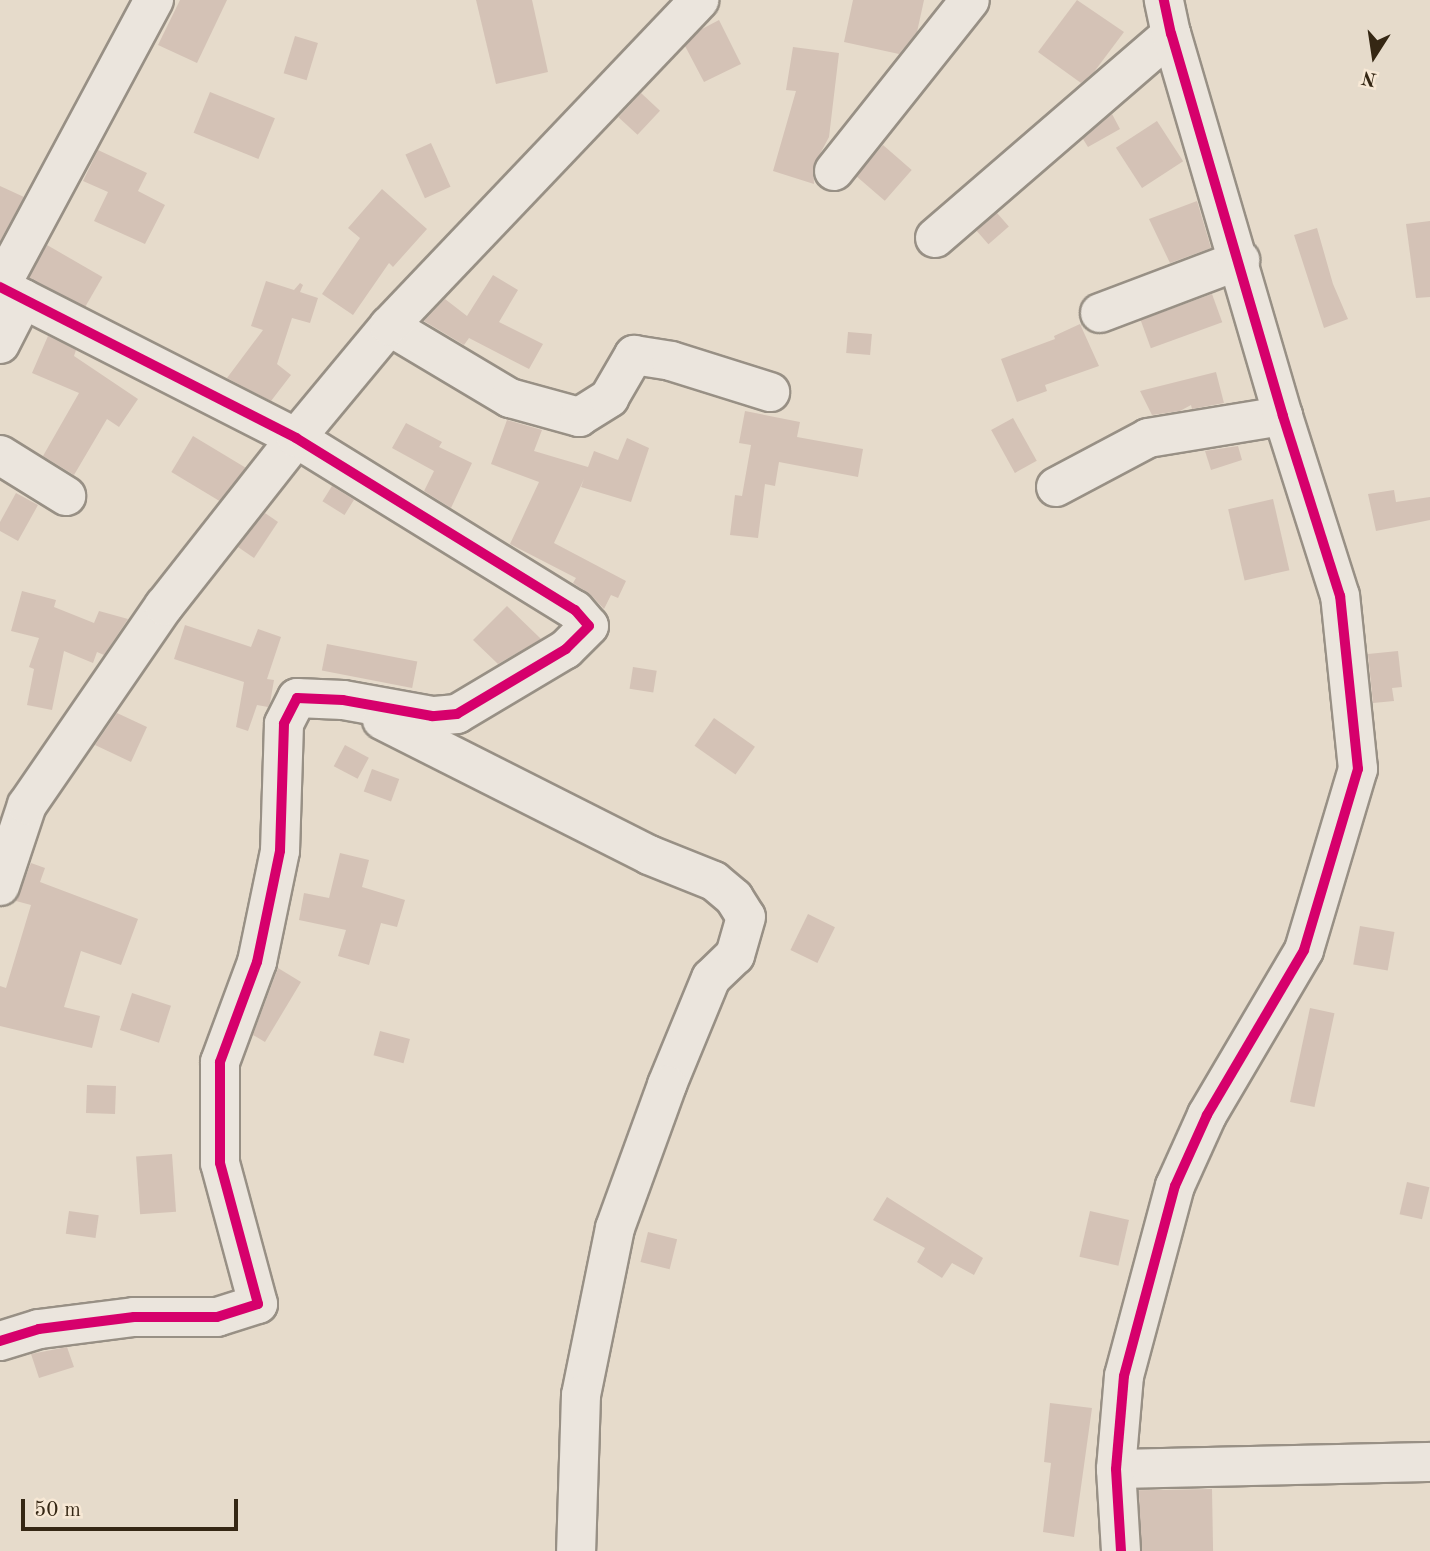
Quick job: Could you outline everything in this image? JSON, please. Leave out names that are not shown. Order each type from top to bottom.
[{"type":"street","points":[[0,344],[8,291],[154,0]]},
{"type":"street","points":[[0,886],[27,805],[164,606],[296,438],[389,326],[699,0]]},
{"type":"street","points":[[834,172],[970,0]]},
{"type":"street","points":[[935,237],[1167,17],[1283,415],[1340,596],[1357,769],[1304,950],[1207,1115],[1175,1186],[1124,1376],[1116,1469],[1121,1551]]},
{"type":"street","points":[[1100,313],[1240,260]]},
{"type":"street","points":[[0,1341],[39,1329],[134,1317],[217,1317],[258,1304],[220,1163],[220,1062],[257,962],[280,851],[285,787],[284,724],[297,698],[343,700],[432,716],[457,714],[566,649],[589,626],[575,610],[296,438],[8,291]]},
{"type":"street","points":[[389,326],[510,398],[579,417],[609,398],[634,355],[671,361],[770,392]]},
{"type":"street","points":[[1056,487],[1148,438],[1283,415]]},
{"type":"street","points":[[0,454],[66,496]]},
{"type":"street","points":[[343,700],[649,855],[714,881],[734,898],[746,917],[735,955],[711,978],[667,1085],[615,1228],[581,1395],[576,1551]]},
{"type":"street","points":[[1116,1469],[1430,1462]]},
{"type":"building","points":[[180,0],[227,0],[197,63],[158,45]]},
{"type":"building","points":[[476,0],[532,0],[548,72],[496,84]]},
{"type":"building","points":[[853,0],[924,0],[917,32],[899,54],[844,42]]},
{"type":"building","points":[[1077,0],[1124,32],[1094,72],[1081,83],[1038,52]]},
{"type":"building","points":[[719,20],[741,64],[704,82],[685,46],[702,29]]},
{"type":"building","points":[[295,36],[318,43],[307,80],[284,73]]},
{"type":"building","points":[[793,47],[839,53],[829,137],[813,167],[814,184],[773,171],[796,91],[786,90]]},
{"type":"building","points":[[210,92],[275,118],[258,159],[194,133]]},
{"type":"building","points":[[641,93],[660,111],[638,135],[618,117]]},
{"type":"building","points":[[1112,114],[1120,129],[1088,147],[1083,139]]},
{"type":"building","points":[[1157,121],[1183,161],[1142,188],[1116,148]]},
{"type":"building","points":[[431,143],[451,187],[425,198],[405,154]]},
{"type":"building","points":[[883,145],[912,170],[885,201],[856,176]]},
{"type":"building","points":[[98,150],[147,173],[138,191],[165,205],[145,244],[94,221],[108,192],[83,181]]},
{"type":"building","points":[[0,186],[24,197],[0,241]]},
{"type":"building","points":[[382,189],[427,229],[393,267],[389,263],[353,315],[322,294],[360,238],[348,228]]},
{"type":"building","points":[[1197,201],[1211,248],[1170,263],[1149,219]]},
{"type":"building","points":[[997,213],[1009,227],[988,244],[977,231]]},
{"type":"building","points":[[1430,221],[1430,297],[1416,298],[1406,224]]},
{"type":"building","points":[[1317,228],[1333,284],[1348,319],[1324,328],[1294,235]]},
{"type":"building","points":[[47,245],[102,277],[84,309],[29,277]]},
{"type":"building","points":[[493,275],[518,290],[499,322],[543,344],[529,369],[469,338],[464,345],[424,321],[445,299],[467,316]]},
{"type":"building","points":[[266,281],[294,290],[300,283],[303,285],[300,292],[318,298],[310,323],[292,318],[277,364],[291,375],[271,401],[227,378],[263,330],[251,326]]},
{"type":"building","points":[[1212,294],[1222,322],[1151,348],[1141,320]]},
{"type":"building","points":[[1080,324],[1099,366],[1045,385],[1047,391],[1017,402],[1001,359],[1055,339],[1054,336]]},
{"type":"building","points":[[848,332],[872,334],[870,355],[846,353]]},
{"type":"building","points":[[48,336],[76,350],[74,356],[138,399],[119,427],[107,419],[74,475],[43,456],[79,393],[32,373]]},
{"type":"building","points":[[1216,372],[1224,403],[1192,409],[1191,405],[1180,411],[1152,415],[1140,391]]},
{"type":"building","points":[[745,411],[800,422],[797,437],[863,449],[858,477],[779,462],[775,486],[765,484],[758,538],[730,535],[735,495],[742,496],[751,445],[739,443]]},
{"type":"building","points":[[1013,418],[1037,461],[1015,473],[991,430]]},
{"type":"building","points":[[507,420],[542,430],[534,451],[588,467],[594,451],[618,460],[627,438],[649,448],[631,502],[581,487],[584,479],[554,543],[626,581],[618,598],[611,595],[604,609],[591,595],[573,583],[576,578],[510,544],[539,482],[491,464]]},
{"type":"building","points":[[406,423],[442,442],[439,447],[472,463],[451,508],[424,491],[434,471],[392,448]]},
{"type":"building","points":[[193,436],[245,467],[224,503],[171,472]]},
{"type":"building","points":[[1238,446],[1242,460],[1211,470],[1205,451]]},
{"type":"building","points":[[332,486],[354,500],[345,515],[322,501]]},
{"type":"building","points":[[1394,490],[1396,502],[1430,497],[1430,520],[1376,531],[1368,494]]},
{"type":"building","points":[[16,493],[38,505],[18,541],[0,531],[0,522]]},
{"type":"building","points":[[1273,499],[1289,570],[1245,580],[1228,509]]},
{"type":"building","points":[[265,513],[278,522],[254,558],[238,547]]},
{"type":"building","points":[[22,591],[56,600],[54,607],[94,623],[99,611],[128,619],[104,655],[97,652],[93,663],[64,651],[52,710],[27,705],[34,669],[29,667],[39,638],[11,631]]},
{"type":"building","points":[[507,606],[541,639],[498,664],[473,640]]},
{"type":"building","points":[[185,625],[251,647],[258,629],[281,637],[267,679],[274,680],[270,703],[268,707],[257,705],[248,731],[236,727],[244,682],[174,659]]},
{"type":"building","points":[[327,644],[417,662],[412,688],[322,671]]},
{"type":"building","points":[[1398,651],[1402,687],[1392,688],[1394,701],[1373,703],[1368,654]]},
{"type":"building","points":[[633,667],[657,671],[653,692],[630,689]]},
{"type":"building","points":[[117,713],[147,727],[131,762],[95,745]]},
{"type":"building","points":[[714,718],[755,747],[735,775],[694,746]]},
{"type":"building","points":[[345,745],[369,758],[358,779],[334,766]]},
{"type":"building","points":[[372,769],[399,779],[391,801],[364,792]]},
{"type":"building","points":[[340,853],[369,860],[362,887],[405,900],[397,927],[381,923],[369,965],[338,956],[346,930],[299,920],[304,893],[329,898]]},
{"type":"building","points":[[31,863],[45,868],[40,882],[138,919],[121,965],[81,951],[64,1007],[100,1016],[92,1048],[0,1026],[0,986],[6,988],[31,905],[16,901]]},
{"type":"building","points":[[808,914],[835,927],[817,963],[790,950]]},
{"type":"building","points":[[1360,926],[1394,932],[1388,970],[1353,964]]},
{"type":"building","points":[[278,968],[301,982],[265,1042],[253,1035]]},
{"type":"building","points":[[132,993],[171,1006],[159,1043],[120,1030]]},
{"type":"building","points":[[1310,1008],[1334,1013],[1314,1107],[1290,1102]]},
{"type":"building","points":[[380,1031],[410,1039],[403,1063],[374,1055]]},
{"type":"building","points":[[87,1085],[116,1086],[115,1114],[86,1113]]},
{"type":"building","points":[[172,1154],[176,1212],[140,1214],[136,1157]]},
{"type":"building","points":[[1407,1182],[1429,1187],[1422,1219],[1400,1214]]},
{"type":"building","points":[[887,1197],[983,1258],[974,1275],[952,1263],[942,1278],[917,1262],[925,1248],[873,1220]]},
{"type":"building","points":[[69,1211],[99,1215],[96,1238],[66,1234]]},
{"type":"building","points":[[1090,1211],[1129,1220],[1118,1266],[1079,1257]]},
{"type":"building","points":[[648,1232],[677,1239],[670,1269],[641,1262]]},
{"type":"building","points":[[67,1347],[74,1367],[39,1378],[31,1354]]},
{"type":"building","points":[[1050,1403],[1092,1408],[1074,1537],[1043,1532],[1051,1463],[1044,1462]]},
{"type":"building","points":[[1212,1489],[1213,1551],[1140,1551],[1139,1490]]},
{"type":"cycle path","points":[[1121,1551],[1116,1469],[1124,1376],[1175,1186],[1207,1115],[1304,950],[1358,769],[1340,596],[1283,416],[1171,34],[1164,0]]},
{"type":"cycle path","points":[[0,287],[296,438],[575,610],[589,626],[566,649],[457,714],[432,716],[343,700],[297,698],[284,724],[280,851],[257,962],[220,1062],[220,1163],[258,1304],[217,1317],[134,1317],[39,1329],[0,1341]]}]
